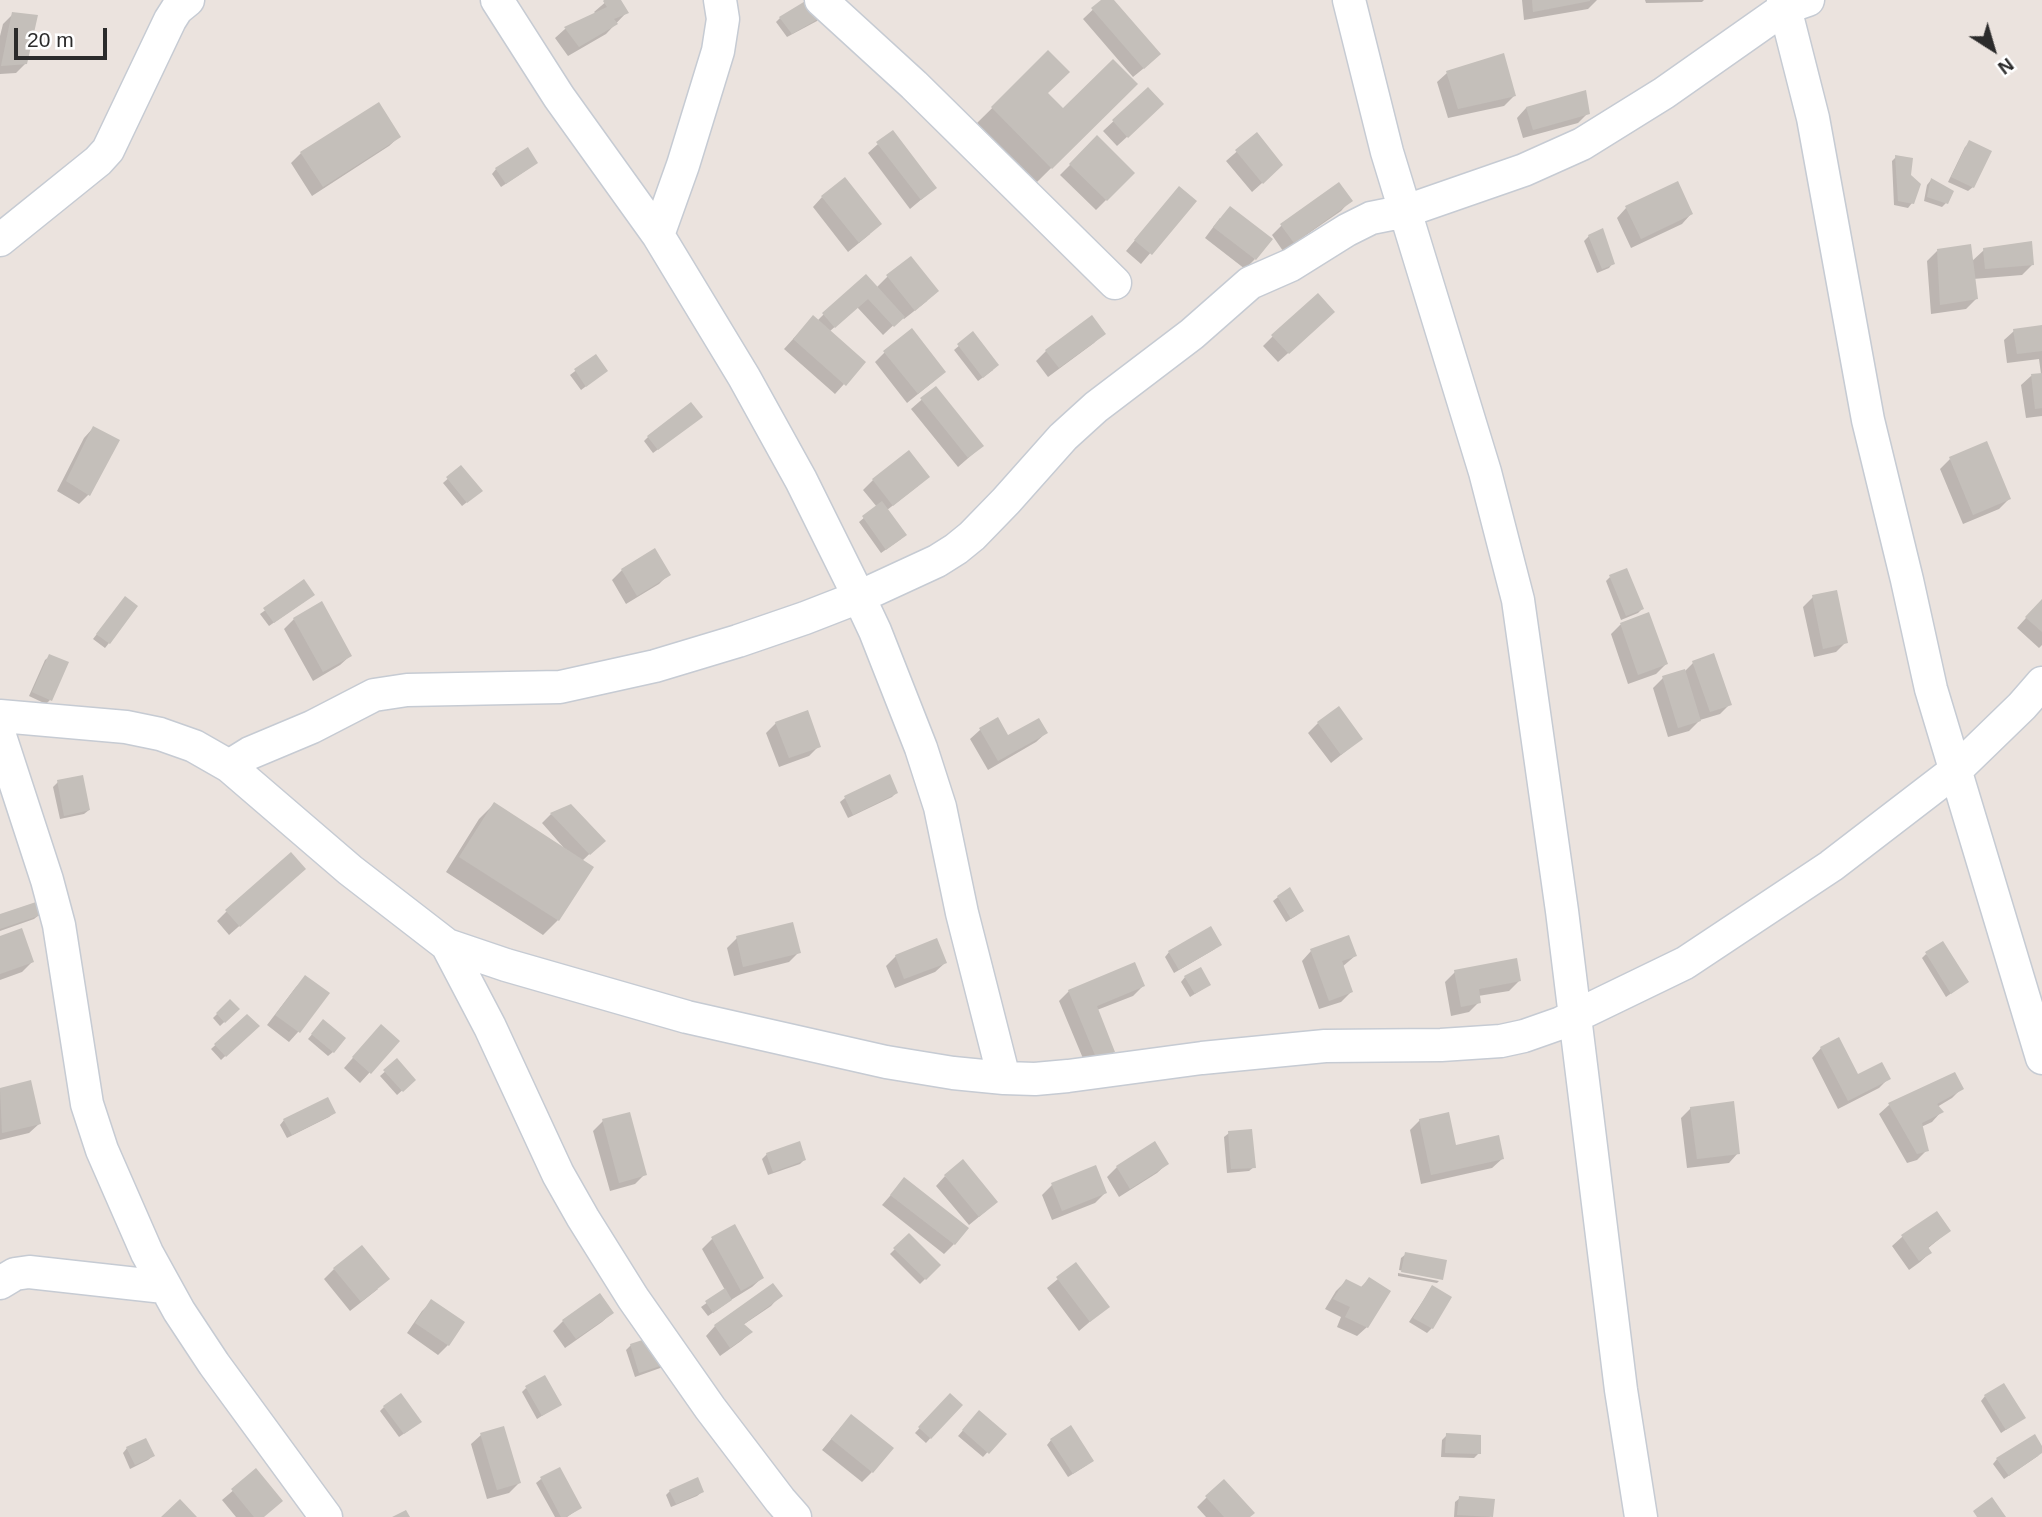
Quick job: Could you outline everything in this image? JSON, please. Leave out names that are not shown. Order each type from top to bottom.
[{"type":"street","points":[[0,240],[108,150],[170,20],[177,9],[188,0]]},
{"type":"street","points":[[497,0],[559,97],[658,235],[744,377],[801,480],[875,631],[922,748],[940,807],[965,926],[1004,1078]]},
{"type":"street","points":[[658,235],[718,51],[723,19],[720,0]]},
{"type":"street","points":[[821,0],[915,85],[1115,283]]},
{"type":"street","points":[[1349,0],[1387,152],[1485,471],[1518,600],[1562,911],[1621,1390],[1641,1517]]},
{"type":"street","points":[[229,766],[250,753],[312,727],[374,695],[407,690],[560,687],[654,666],[805,618],[859,597],[937,561],[965,543],[1072,428],[1192,334],[1241,289],[1261,277],[1291,265],[1371,218],[1406,211],[1524,170],[1582,144],[1664,93],[1792,3],[1867,419],[1931,690],[2042,1058]]},
{"type":"street","points":[[0,716],[126,727],[160,734],[194,746],[229,766],[350,870],[447,945],[506,965],[687,1017],[886,1062],[1004,1078],[1068,1076],[1190,1059],[1325,1045],[1441,1045],[1501,1041],[1544,1030],[1685,963],[1831,866],[1956,770],[2042,683]]},
{"type":"street","points":[[0,736],[59,925],[87,1104],[102,1150],[164,1287],[214,1364],[327,1517]]},
{"type":"street","points":[[447,945],[491,1027],[558,1174],[583,1218],[633,1298],[710,1408],[795,1517]]},
{"type":"street","points":[[0,1283],[15,1274],[29,1272],[164,1287]]},
{"type":"building","points":[[604,0],[621,0],[629,13],[614,19],[618,24],[579,47],[564,27],[607,7]]},
{"type":"building","points":[[807,0],[823,16],[792,34],[779,17]]},
{"type":"building","points":[[1101,0],[1114,0],[1161,54],[1144,69],[1091,8]]},
{"type":"building","points":[[1532,0],[1590,0],[1590,1],[1533,12]]},
{"type":"building","points":[[12,12],[38,15],[27,64],[1,66]]},
{"type":"building","points":[[1048,50],[1070,72],[1048,93],[1063,108],[1113,59],[1138,84],[1052,169],[991,107]]},
{"type":"building","points":[[1504,53],[1516,96],[1458,109],[1446,71]]},
{"type":"building","points":[[1148,87],[1164,104],[1128,138],[1112,120]]},
{"type":"building","points":[[1586,90],[1590,114],[1533,130],[1526,107]]},
{"type":"building","points":[[379,102],[401,137],[323,187],[300,152]]},
{"type":"building","points":[[893,130],[937,188],[921,200],[876,142]]},
{"type":"building","points":[[1257,132],[1283,165],[1263,184],[1235,150]]},
{"type":"building","points":[[1097,135],[1135,173],[1107,201],[1069,164]]},
{"type":"building","points":[[1969,140],[1992,151],[1974,188],[1951,177]]},
{"type":"building","points":[[528,147],[538,163],[506,184],[495,168]]},
{"type":"building","points":[[1895,155],[1913,158],[1911,175],[1921,184],[1914,204],[1898,201]]},
{"type":"building","points":[[845,177],[882,224],[859,243],[821,196]]},
{"type":"building","points":[[1931,178],[1954,191],[1948,204],[1927,197]]},
{"type":"building","points":[[1678,181],[1693,214],[1641,239],[1625,206]]},
{"type":"building","points":[[1339,182],[1353,201],[1294,243],[1280,224]]},
{"type":"building","points":[[1179,186],[1197,201],[1152,255],[1134,240]]},
{"type":"building","points":[[1230,206],[1273,239],[1256,260],[1213,227]]},
{"type":"building","points":[[1603,228],[1615,264],[1602,269],[1588,235]]},
{"type":"building","points":[[2032,241],[2034,265],[1985,269],[1983,248]]},
{"type":"building","points":[[1971,244],[1978,299],[1940,305],[1937,249]]},
{"type":"building","points":[[911,256],[939,291],[915,311],[886,275]]},
{"type":"building","points":[[866,274],[905,317],[894,327],[868,299],[835,328],[822,313]]},
{"type":"building","points":[[1318,293],[1335,312],[1289,354],[1271,335]]},
{"type":"building","points":[[813,315],[866,362],[846,386],[793,339]]},
{"type":"building","points":[[1092,315],[1106,334],[1059,368],[1045,350]]},
{"type":"building","points":[[2042,325],[2042,351],[2017,354],[2013,329]]},
{"type":"building","points":[[912,328],[946,372],[918,394],[883,351]]},
{"type":"building","points":[[973,331],[999,365],[983,378],[957,344]]},
{"type":"building","points":[[596,354],[608,371],[586,387],[574,369]]},
{"type":"building","points":[[2042,373],[2042,408],[2035,409],[2031,374]]},
{"type":"building","points":[[936,386],[984,446],[968,458],[920,398]]},
{"type":"building","points":[[691,402],[703,417],[658,450],[647,436]]},
{"type":"building","points":[[93,426],[120,440],[90,496],[66,481]]},
{"type":"building","points":[[1987,441],[2011,499],[1973,515],[1949,457]]},
{"type":"building","points":[[909,450],[930,477],[893,506],[872,479]]},
{"type":"building","points":[[461,465],[483,491],[467,503],[446,477]]},
{"type":"building","points":[[882,501],[907,535],[886,550],[862,516]]},
{"type":"building","points":[[655,548],[671,575],[637,596],[621,569]]},
{"type":"building","points":[[1627,568],[1644,609],[1626,616],[1609,575]]},
{"type":"building","points":[[304,579],[315,595],[274,623],[263,608]]},
{"type":"building","points":[[1837,590],[1848,643],[1823,649],[1812,595]]},
{"type":"building","points":[[125,596],[138,606],[110,644],[96,634]]},
{"type":"building","points":[[2042,599],[2042,632],[2025,617]]},
{"type":"building","points":[[322,601],[352,656],[323,672],[293,618]]},
{"type":"building","points":[[1649,612],[1668,664],[1638,675],[1620,623]]},
{"type":"building","points":[[1714,653],[1732,705],[1710,712],[1692,661]]},
{"type":"building","points":[[49,654],[69,662],[52,701],[32,692]]},
{"type":"building","points":[[1685,669],[1701,721],[1678,728],[1662,676]]},
{"type":"building","points":[[1339,706],[1363,739],[1341,755],[1317,722]]},
{"type":"building","points":[[808,710],[821,747],[789,758],[775,722]]},
{"type":"building","points":[[998,717],[1008,735],[1039,718],[1048,733],[998,761],[979,728]]},
{"type":"building","points":[[890,774],[898,793],[853,815],[844,796]]},
{"type":"building","points":[[83,775],[90,810],[64,816],[57,780]]},
{"type":"building","points":[[494,802],[594,867],[559,921],[459,857]]},
{"type":"building","points":[[571,804],[606,841],[590,855],[550,813]]},
{"type":"building","points":[[291,852],[306,869],[240,927],[225,910]]},
{"type":"building","points":[[1290,887],[1304,911],[1291,919],[1277,896]]},
{"type":"building","points":[[36,902],[41,915],[0,929],[0,914]]},
{"type":"building","points":[[793,922],[801,953],[743,967],[736,936]]},
{"type":"building","points":[[1211,926],[1222,945],[1179,970],[1168,951]]},
{"type":"building","points":[[22,928],[34,962],[0,974],[0,936]]},
{"type":"building","points":[[1349,935],[1357,956],[1342,961],[1353,992],[1329,1001],[1310,949]]},
{"type":"building","points":[[937,938],[947,963],[904,979],[895,955]]},
{"type":"building","points":[[1943,941],[1969,982],[1951,994],[1925,952]]},
{"type":"building","points":[[1517,958],[1521,981],[1479,989],[1481,1003],[1461,1007],[1454,970]]},
{"type":"building","points":[[1135,962],[1145,986],[1097,1006],[1115,1052],[1097,1060],[1068,990]]},
{"type":"building","points":[[1201,967],[1211,985],[1195,994],[1184,976]]},
{"type":"building","points":[[305,975],[330,993],[300,1033],[275,1015]]},
{"type":"building","points":[[230,999],[240,1009],[225,1023],[216,1013]]},
{"type":"building","points":[[247,1014],[260,1026],[226,1057],[214,1044]]},
{"type":"building","points":[[323,1019],[346,1038],[334,1053],[311,1034]]},
{"type":"building","points":[[381,1024],[400,1041],[371,1074],[352,1057]]},
{"type":"building","points":[[1839,1037],[1858,1074],[1882,1062],[1891,1079],[1848,1101],[1820,1047]]},
{"type":"building","points":[[397,1058],[416,1080],[403,1092],[383,1070]]},
{"type":"building","points":[[1955,1072],[1964,1089],[1937,1104],[1944,1112],[1922,1123],[1929,1151],[1917,1154],[1888,1103]]},
{"type":"building","points":[[31,1080],[41,1124],[2,1133],[0,1088]]},
{"type":"building","points":[[328,1097],[336,1113],[292,1135],[283,1119]]},
{"type":"building","points":[[1734,1101],[1740,1154],[1697,1159],[1690,1107]]},
{"type":"building","points":[[630,1112],[647,1175],[619,1183],[602,1119]]},
{"type":"building","points":[[1449,1112],[1456,1145],[1499,1135],[1504,1159],[1431,1175],[1419,1119]]},
{"type":"building","points":[[1252,1129],[1256,1168],[1231,1169],[1228,1131]]},
{"type":"building","points":[[800,1141],[806,1160],[773,1172],[766,1153]]},
{"type":"building","points":[[1155,1141],[1169,1164],[1130,1189],[1116,1166]]},
{"type":"building","points":[[963,1159],[998,1202],[979,1217],[944,1175]]},
{"type":"building","points":[[1096,1165],[1107,1193],[1062,1211],[1051,1183]]},
{"type":"building","points":[[904,1177],[969,1228],[955,1245],[890,1195]]},
{"type":"building","points":[[1937,1211],[1951,1231],[1928,1247],[1932,1253],[1919,1261],[1901,1235]]},
{"type":"building","points":[[735,1224],[764,1278],[741,1291],[711,1237]]},
{"type":"building","points":[[909,1233],[941,1265],[926,1280],[893,1248]]},
{"type":"building","points":[[362,1245],[390,1279],[361,1302],[333,1268]]},
{"type":"building","points":[[1405,1252],[1447,1260],[1443,1280],[1401,1272]]},
{"type":"building","points":[[1076,1262],[1110,1307],[1090,1322],[1056,1277]]},
{"type":"building","points":[[1369,1277],[1391,1291],[1368,1328],[1345,1317],[1350,1307],[1333,1299],[1346,1279],[1362,1287]]},
{"type":"building","points":[[773,1283],[783,1296],[744,1324],[753,1332],[730,1348],[714,1325]]},
{"type":"building","points":[[1432,1285],[1452,1297],[1433,1329],[1413,1318]]},
{"type":"building","points":[[725,1288],[732,1300],[713,1313],[705,1301]]},
{"type":"building","points":[[600,1293],[614,1313],[576,1339],[562,1320]]},
{"type":"building","points":[[431,1299],[465,1322],[449,1346],[415,1323]]},
{"type":"building","points":[[658,1335],[669,1363],[639,1373],[630,1344]]},
{"type":"building","points":[[545,1375],[562,1405],[542,1416],[525,1386]]},
{"type":"building","points":[[2004,1383],[2026,1418],[2006,1430],[1984,1395]]},
{"type":"building","points":[[401,1393],[422,1422],[404,1434],[383,1406]]},
{"type":"building","points":[[950,1393],[963,1405],[931,1439],[918,1427]]},
{"type":"building","points":[[979,1410],[1007,1434],[989,1454],[962,1430]]},
{"type":"building","points":[[851,1414],[894,1448],[873,1473],[831,1439]]},
{"type":"building","points":[[1071,1425],[1094,1461],[1073,1474],[1050,1439]]},
{"type":"building","points":[[504,1426],[521,1483],[497,1490],[480,1433]]},
{"type":"building","points":[[1446,1433],[1481,1435],[1481,1454],[1445,1453]]},
{"type":"building","points":[[2035,1434],[2042,1446],[2042,1453],[2009,1476],[1996,1458]]},
{"type":"building","points":[[146,1438],[155,1456],[135,1465],[126,1447]]},
{"type":"building","points":[[560,1467],[582,1508],[566,1517],[561,1517],[540,1477]]},
{"type":"building","points":[[256,1468],[283,1501],[264,1517],[254,1517],[231,1489]]},
{"type":"building","points":[[698,1477],[704,1492],[676,1504],[669,1490]]},
{"type":"building","points":[[1224,1479],[1255,1513],[1250,1517],[1224,1517],[1205,1496]]},
{"type":"building","points":[[1459,1496],[1495,1499],[1493,1517],[1457,1515]]},
{"type":"building","points":[[1992,1497],[2006,1517],[1977,1517],[1973,1511]]},
{"type":"building","points":[[180,1499],[197,1517],[161,1517]]},
{"type":"building","points":[[406,1510],[410,1517],[392,1517]]}]
